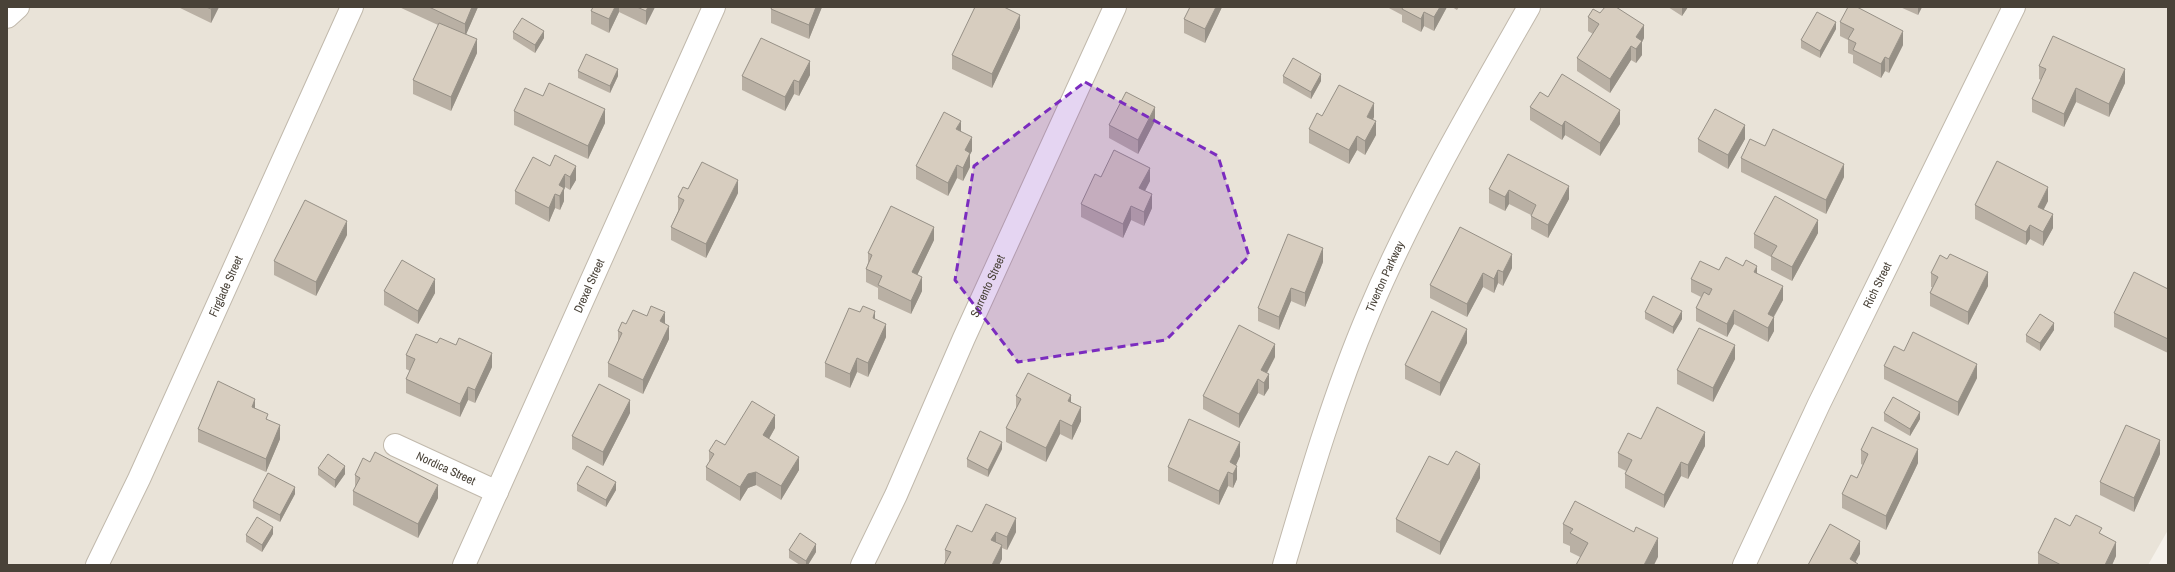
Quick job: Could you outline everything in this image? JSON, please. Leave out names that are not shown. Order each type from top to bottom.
[{"type":"street","points":[[7,17],[18,7]]},
{"type":"street","name":"Firglade Street","points":[[97,565],[139,479],[352,7]]},
{"type":"street","name":"Drexel Street","points":[[464,565],[714,7]]},
{"type":"street","name":"Sorrento Street","points":[[862,565],[896,495],[964,338],[1115,7]]},
{"type":"street","name":"Tiverton Parkway","points":[[1284,565],[1324,430],[1369,312],[1440,164],[1529,7]]},
{"type":"street","name":"Rich Street","points":[[1744,565],[1819,404],[2014,7]]},
{"type":"street","name":"Nordica Street","points":[[395,445],[497,492]]},
{"type":"highlighted area","points":[[1085,82],[1218,156],[1249,256],[1166,340],[1018,362],[955,280],[974,166]]},
{"type":"shaded area","points":[[7,7],[2168,7],[2168,530],[2148,565],[7,565]]},
{"type":"building","points":[[429,7],[472,7],[465,24]]},
{"type":"building","points":[[593,7],[615,7],[609,19],[591,11]]},
{"type":"building","points":[[637,7],[648,7],[646,11]]},
{"type":"building","points":[[772,7],[816,7],[809,25],[771,9]]},
{"type":"building","points":[[975,7],[1004,7],[1020,15],[992,74],[952,55]]},
{"type":"building","points":[[1190,7],[1216,7],[1205,29],[1184,19]]},
{"type":"building","points":[[1403,7],[1440,7],[1434,17],[1424,12],[1421,19],[1402,9]]},
{"type":"building","points":[[1605,7],[1616,7],[1644,25],[1636,37],[1642,41],[1636,49],[1631,46],[1610,79],[1577,58],[1599,24],[1588,17],[1593,9],[1600,13]]},
{"type":"building","points":[[1848,7],[1857,7],[1903,31],[1889,59],[1885,57],[1881,64],[1853,50],[1856,43],[1848,39],[1854,29],[1840,22]]},
{"type":"building","points":[[1817,12],[1836,22],[1820,51],[1801,40]]},
{"type":"building","points":[[522,18],[544,31],[535,45],[513,32]]},
{"type":"building","points":[[439,23],[477,39],[451,97],[413,80]]},
{"type":"building","points":[[2053,36],[2125,69],[2109,104],[2076,88],[2064,114],[2032,99],[2046,69],[2039,66]]},
{"type":"building","points":[[761,38],[810,61],[799,82],[794,80],[785,97],[742,76]]},
{"type":"building","points":[[586,54],[618,69],[610,86],[578,71]]},
{"type":"building","points":[[1293,58],[1321,74],[1311,92],[1283,76]]},
{"type":"building","points":[[1562,74],[1620,110],[1600,143],[1565,121],[1562,126],[1530,107],[1540,92],[1548,97]]},
{"type":"building","points":[[549,83],[605,109],[588,146],[514,111],[525,88],[543,96]]},
{"type":"building","points":[[1339,85],[1374,103],[1367,117],[1376,121],[1365,141],[1357,136],[1349,150],[1309,129],[1317,113],[1322,116]]},
{"type":"building","points":[[1126,92],[1155,107],[1138,140],[1109,125]]},
{"type":"building","points":[[1715,109],[1745,125],[1728,155],[1698,139]]},
{"type":"building","points":[[944,112],[961,121],[956,129],[972,137],[965,150],[970,153],[963,168],[957,165],[948,183],[916,166]]},
{"type":"building","points":[[1773,129],[1844,164],[1826,200],[1741,158],[1750,139],[1765,146]]},
{"type":"building","points":[[1114,150],[1150,168],[1139,188],[1152,194],[1144,212],[1131,206],[1123,224],[1081,204],[1095,174],[1101,177]]},
{"type":"building","points":[[1508,154],[1569,186],[1548,225],[1531,216],[1536,205],[1509,190],[1505,197],[1489,189]]},
{"type":"building","points":[[555,155],[576,166],[570,177],[565,174],[559,185],[564,188],[560,196],[555,194],[549,208],[515,191],[533,157],[550,166]]},
{"type":"building","points":[[1997,161],[2048,187],[2038,207],[2053,214],[2043,232],[2030,225],[2026,232],[1975,205]]},
{"type":"building","points":[[702,162],[738,180],[706,244],[671,227],[684,200],[678,197],[683,187],[688,189]]},
{"type":"building","points":[[1775,196],[1818,220],[1792,267],[1771,256],[1777,246],[1754,234]]},
{"type":"building","points":[[305,200],[347,221],[316,282],[274,261]]},
{"type":"building","points":[[891,206],[934,227],[912,272],[922,277],[911,301],[878,285],[882,276],[866,269],[872,255],[868,253]]},
{"type":"building","points":[[1460,227],[1512,254],[1503,272],[1498,270],[1494,279],[1483,273],[1467,304],[1430,285]]},
{"type":"building","points":[[1288,234],[1323,248],[1305,293],[1291,288],[1279,317],[1258,308]]},
{"type":"building","points":[[1950,254],[1988,272],[1968,312],[1930,293],[1938,277],[1931,273],[1940,255],[1947,259]]},
{"type":"building","points":[[1726,257],[1743,266],[1746,260],[1757,266],[1754,272],[1783,286],[1768,314],[1774,317],[1768,328],[1734,310],[1727,324],[1696,308],[1704,292],[1709,295],[1712,289],[1691,279],[1700,261],[1719,270]]},
{"type":"building","points":[[402,260],[435,279],[418,311],[384,291]]},
{"type":"building","points":[[2134,272],[2168,289],[2168,339],[2114,313]]},
{"type":"building","points":[[1653,296],[1682,311],[1673,327],[1645,312]]},
{"type":"building","points":[[651,306],[665,312],[660,321],[669,326],[643,380],[608,363],[622,333],[618,331],[622,322],[626,324],[633,310],[647,316]]},
{"type":"building","points":[[863,306],[875,311],[873,318],[886,324],[868,363],[857,358],[850,374],[825,363],[849,308],[860,312]]},
{"type":"building","points":[[1432,311],[1467,329],[1440,383],[1405,365]]},
{"type":"building","points":[[2040,314],[2054,323],[2040,343],[2026,335]]},
{"type":"building","points":[[1239,325],[1275,344],[1261,370],[1269,374],[1264,383],[1258,379],[1239,414],[1203,396]]},
{"type":"building","points":[[1699,328],[1735,345],[1713,388],[1677,370]]},
{"type":"building","points":[[1913,332],[1977,364],[1958,402],[1884,366],[1894,346],[1904,351]]},
{"type":"building","points":[[416,334],[437,343],[440,338],[456,345],[459,338],[492,353],[475,390],[468,387],[460,404],[406,379],[415,359],[406,355]]},
{"type":"building","points":[[1028,373],[1071,395],[1068,401],[1081,407],[1072,426],[1060,420],[1046,448],[1006,428],[1021,399],[1016,396]]},
{"type":"building","points":[[218,381],[255,399],[252,407],[268,414],[266,419],[280,425],[266,459],[198,429]]},
{"type":"building","points":[[599,384],[630,400],[603,452],[572,436]]},
{"type":"building","points":[[1893,397],[1920,412],[1910,429],[1884,413]]},
{"type":"building","points":[[752,401],[775,415],[763,435],[799,457],[781,486],[756,472],[748,474],[740,487],[706,467],[714,454],[709,451],[716,440],[725,445]]},
{"type":"building","points":[[1657,407],[1705,432],[1688,465],[1681,462],[1664,495],[1625,474],[1632,460],[1618,453],[1628,433],[1641,439]]},
{"type":"building","points":[[1189,419],[1240,442],[1230,462],[1237,466],[1233,474],[1228,472],[1219,491],[1168,467]]},
{"type":"building","points":[[2126,425],[2160,440],[2134,498],[2100,482]]},
{"type":"building","points":[[1872,427],[1918,449],[1886,516],[1842,494],[1851,475],[1857,478],[1868,454],[1861,450]]},
{"type":"building","points":[[980,431],[1002,442],[988,470],[967,459]]},
{"type":"building","points":[[1456,451],[1480,464],[1440,542],[1396,519],[1429,456],[1448,465]]},
{"type":"building","points":[[375,452],[438,485],[418,524],[353,491],[360,478],[355,475],[363,458],[370,462]]},
{"type":"building","points":[[328,454],[345,466],[335,480],[318,468]]},
{"type":"building","points":[[587,466],[616,482],[606,500],[577,484]]},
{"type":"building","points":[[268,473],[295,487],[280,515],[253,501]]},
{"type":"building","points":[[1575,501],[1634,532],[1636,527],[1658,538],[1644,565],[1576,565],[1588,543],[1570,533],[1573,529],[1563,524]]},
{"type":"building","points":[[986,504],[1016,518],[1007,537],[996,532],[991,540],[1002,545],[992,565],[944,565],[951,552],[945,550],[957,525],[972,532]]},
{"type":"building","points":[[2076,515],[2102,528],[2099,533],[2116,542],[2105,565],[2061,565],[2038,553],[2055,518],[2070,526]]},
{"type":"building","points":[[257,517],[273,527],[262,545],[246,535]]},
{"type":"building","points":[[1830,524],[1860,541],[1850,559],[1858,564],[1857,565],[1808,565]]},
{"type":"building","points":[[800,533],[816,544],[806,561],[789,550]]}]
